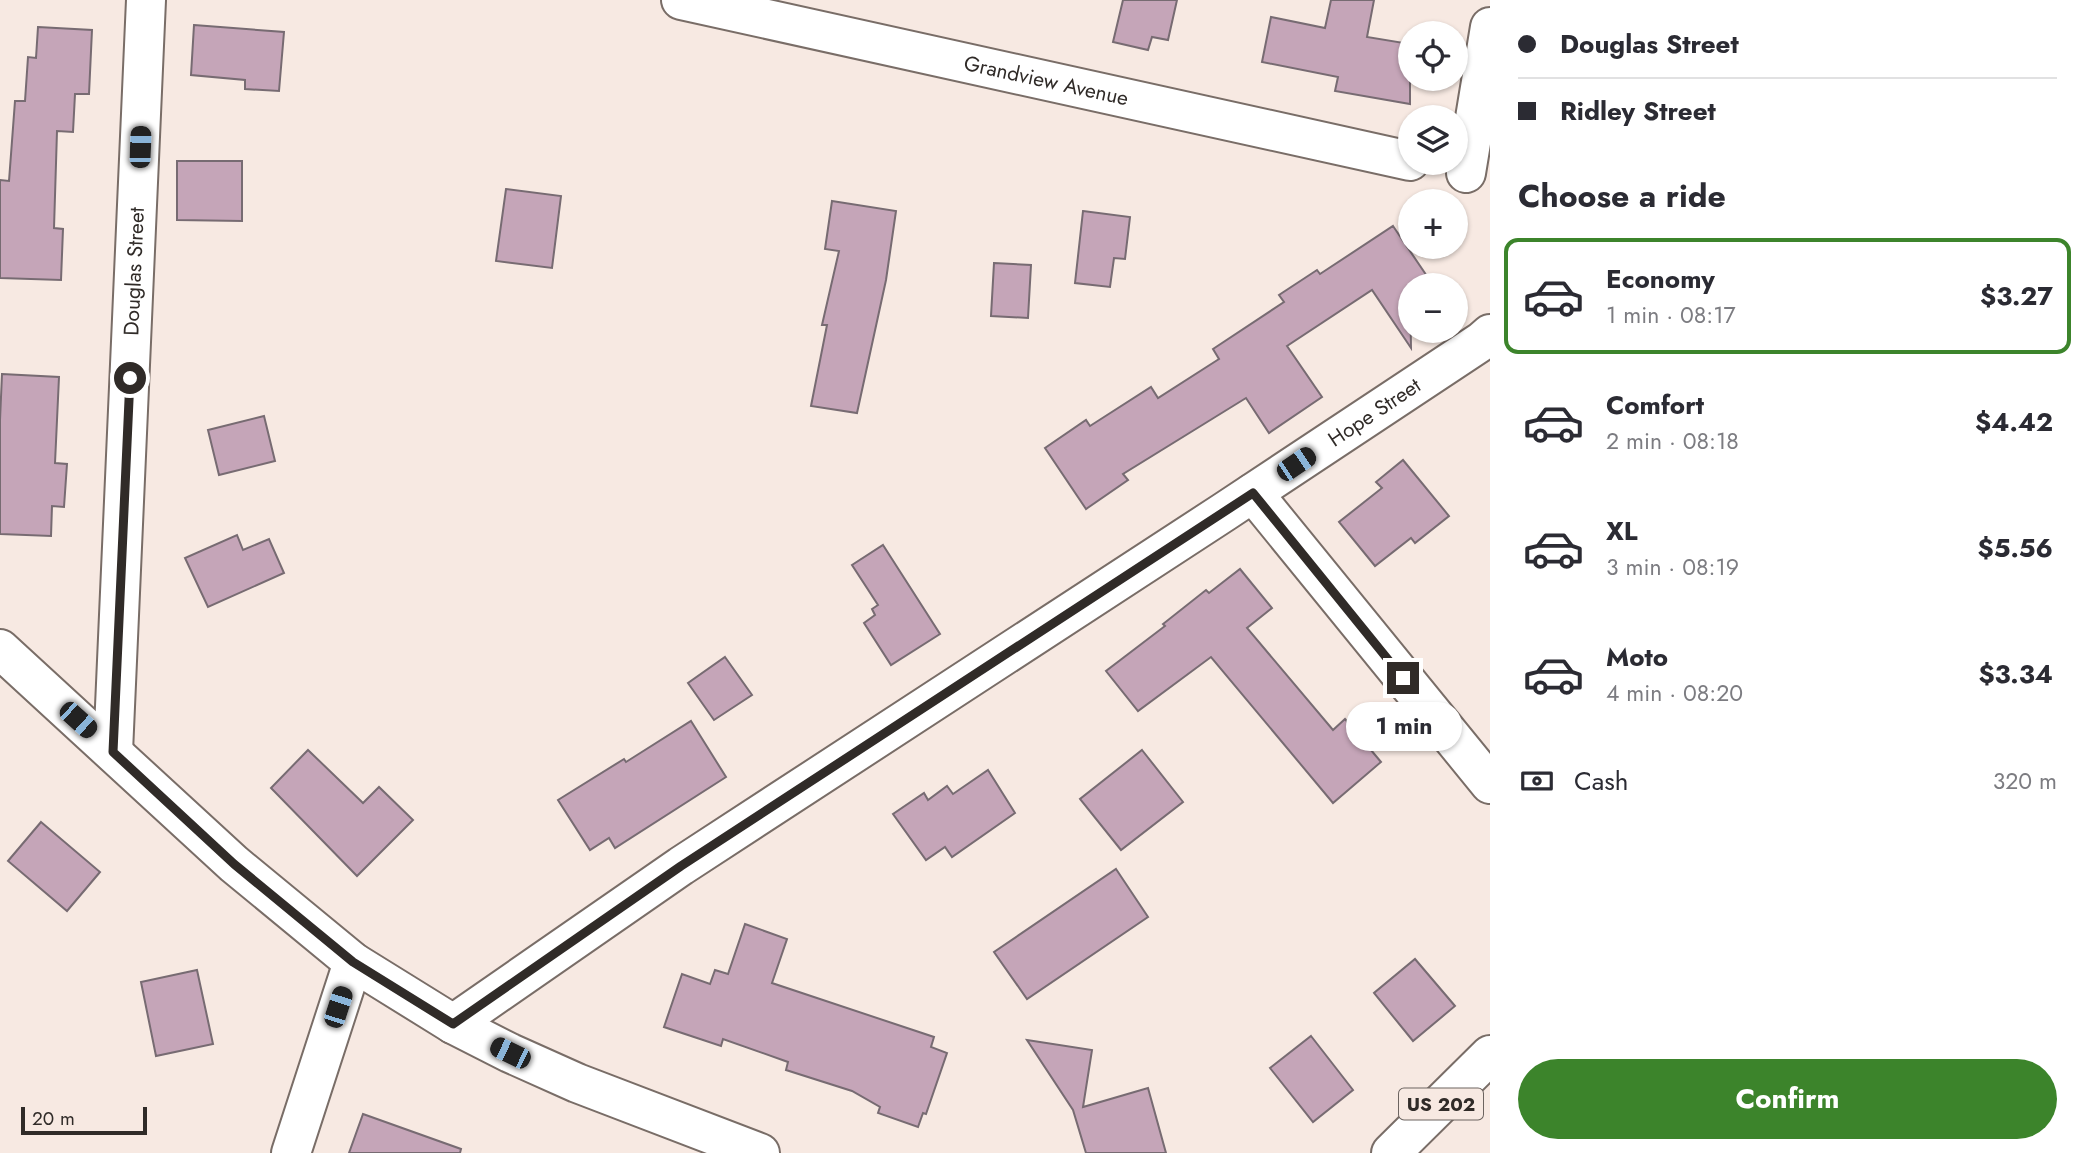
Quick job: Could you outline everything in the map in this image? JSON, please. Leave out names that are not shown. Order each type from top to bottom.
[{"type":"main road","name":"Douglas Street","points":[[113,752],[146,0]]},
{"type":"main road","name":"Grandview Avenue","points":[[681,0],[1398,158]]},
{"type":"main road","points":[[1478,178],[1490,27]]},
{"type":"main road","name":"Hope Street","points":[[453,1024],[681,866],[1253,493],[1490,334]]},
{"type":"main road","points":[[1253,493],[1490,784]]},
{"type":"main road","points":[[0,649],[234,864],[353,962],[453,1024],[578,1083],[760,1153]]},
{"type":"main road","points":[[291,1153],[353,962]]},
{"type":"main road","name":"US 202","points":[[1391,1153],[1490,1055]]},
{"type":"building","points":[[1123,0],[1177,0],[1168,40],[1152,37],[1148,50],[1113,42]]},
{"type":"building","points":[[1331,0],[1374,0],[1367,37],[1398,42],[1398,91],[1410,91],[1410,104],[1335,91],[1338,77],[1262,62],[1271,17],[1325,28]]},
{"type":"building","points":[[194,25],[284,32],[279,91],[245,89],[245,80],[191,75]]},
{"type":"building","points":[[38,27],[92,30],[89,94],[75,94],[73,132],[57,131],[54,228],[63,229],[61,280],[0,278],[0,180],[9,181],[15,101],[25,101],[28,57],[36,58]]},
{"type":"building","points":[[177,161],[242,161],[242,221],[177,220]]},
{"type":"building","points":[[506,189],[561,196],[552,268],[496,261]]},
{"type":"building","points":[[832,201],[896,211],[886,280],[857,413],[811,406],[827,325],[822,325],[839,251],[825,249]]},
{"type":"building","points":[[1083,211],[1130,217],[1125,259],[1114,258],[1110,287],[1075,283]]},
{"type":"building","points":[[1393,226],[1398,233],[1398,259],[1415,259],[1425,273],[1398,273],[1398,329],[1372,290],[1287,346],[1322,397],[1269,433],[1246,398],[1123,474],[1128,480],[1086,509],[1045,448],[1086,420],[1090,426],[1151,387],[1158,398],[1219,359],[1213,349],[1284,302],[1279,295],[1317,270],[1320,274]]},
{"type":"building","points":[[994,263],[1031,265],[1028,318],[991,316]]},
{"type":"building","points":[[2,374],[59,377],[55,463],[67,464],[64,507],[52,506],[51,536],[0,534]]},
{"type":"building","points":[[264,416],[275,461],[219,475],[208,430]]},
{"type":"building","points":[[1403,460],[1449,516],[1415,543],[1411,538],[1375,566],[1339,522],[1382,488],[1376,482]]},
{"type":"building","points":[[237,535],[243,550],[269,539],[284,573],[208,607],[185,558]]},
{"type":"building","points":[[883,545],[940,634],[891,665],[864,623],[875,615],[872,609],[878,605],[852,565]]},
{"type":"building","points":[[1240,569],[1272,608],[1247,628],[1333,730],[1345,719],[1381,762],[1333,803],[1211,657],[1138,711],[1106,671],[1165,626],[1163,624],[1206,590],[1209,593]]},
{"type":"building","points":[[725,657],[752,695],[714,720],[688,683]]},
{"type":"building","points":[[691,721],[726,777],[615,848],[609,838],[590,850],[558,800]]},
{"type":"building","points":[[308,750],[363,803],[379,787],[413,820],[357,876],[271,788]]},
{"type":"building","points":[[1142,750],[1183,802],[1121,850],[1080,799]]},
{"type":"building","points":[[988,770],[1015,813],[952,857],[945,847],[926,860],[893,814],[924,793],[928,800],[947,786],[953,794]]},
{"type":"building","points":[[41,822],[100,872],[67,911],[8,861]]},
{"type":"building","points":[[1116,869],[1148,917],[1027,999],[994,952]]},
{"type":"building","points":[[745,924],[787,939],[772,983],[934,1037],[931,1047],[947,1053],[926,1114],[923,1113],[918,1127],[878,1113],[880,1107],[852,1091],[786,1070],[788,1062],[723,1039],[721,1046],[664,1027],[682,974],[710,984],[715,970],[728,974]]},
{"type":"building","points":[[1415,959],[1455,1006],[1413,1041],[1374,993]]},
{"type":"building","points":[[197,970],[213,1044],[156,1056],[141,982]]},
{"type":"building","points":[[1311,1036],[1353,1090],[1313,1122],[1270,1068]]},
{"type":"building","points":[[1027,1040],[1092,1050],[1083,1107],[1148,1088],[1166,1153],[1086,1153],[1073,1110]]},
{"type":"building","points":[[363,1114],[461,1149],[460,1153],[349,1153]]},
{"type":"route","points":[[130,378],[113,752],[234,864],[353,962],[453,1024],[681,866],[1253,493],[1403,678]]}]
